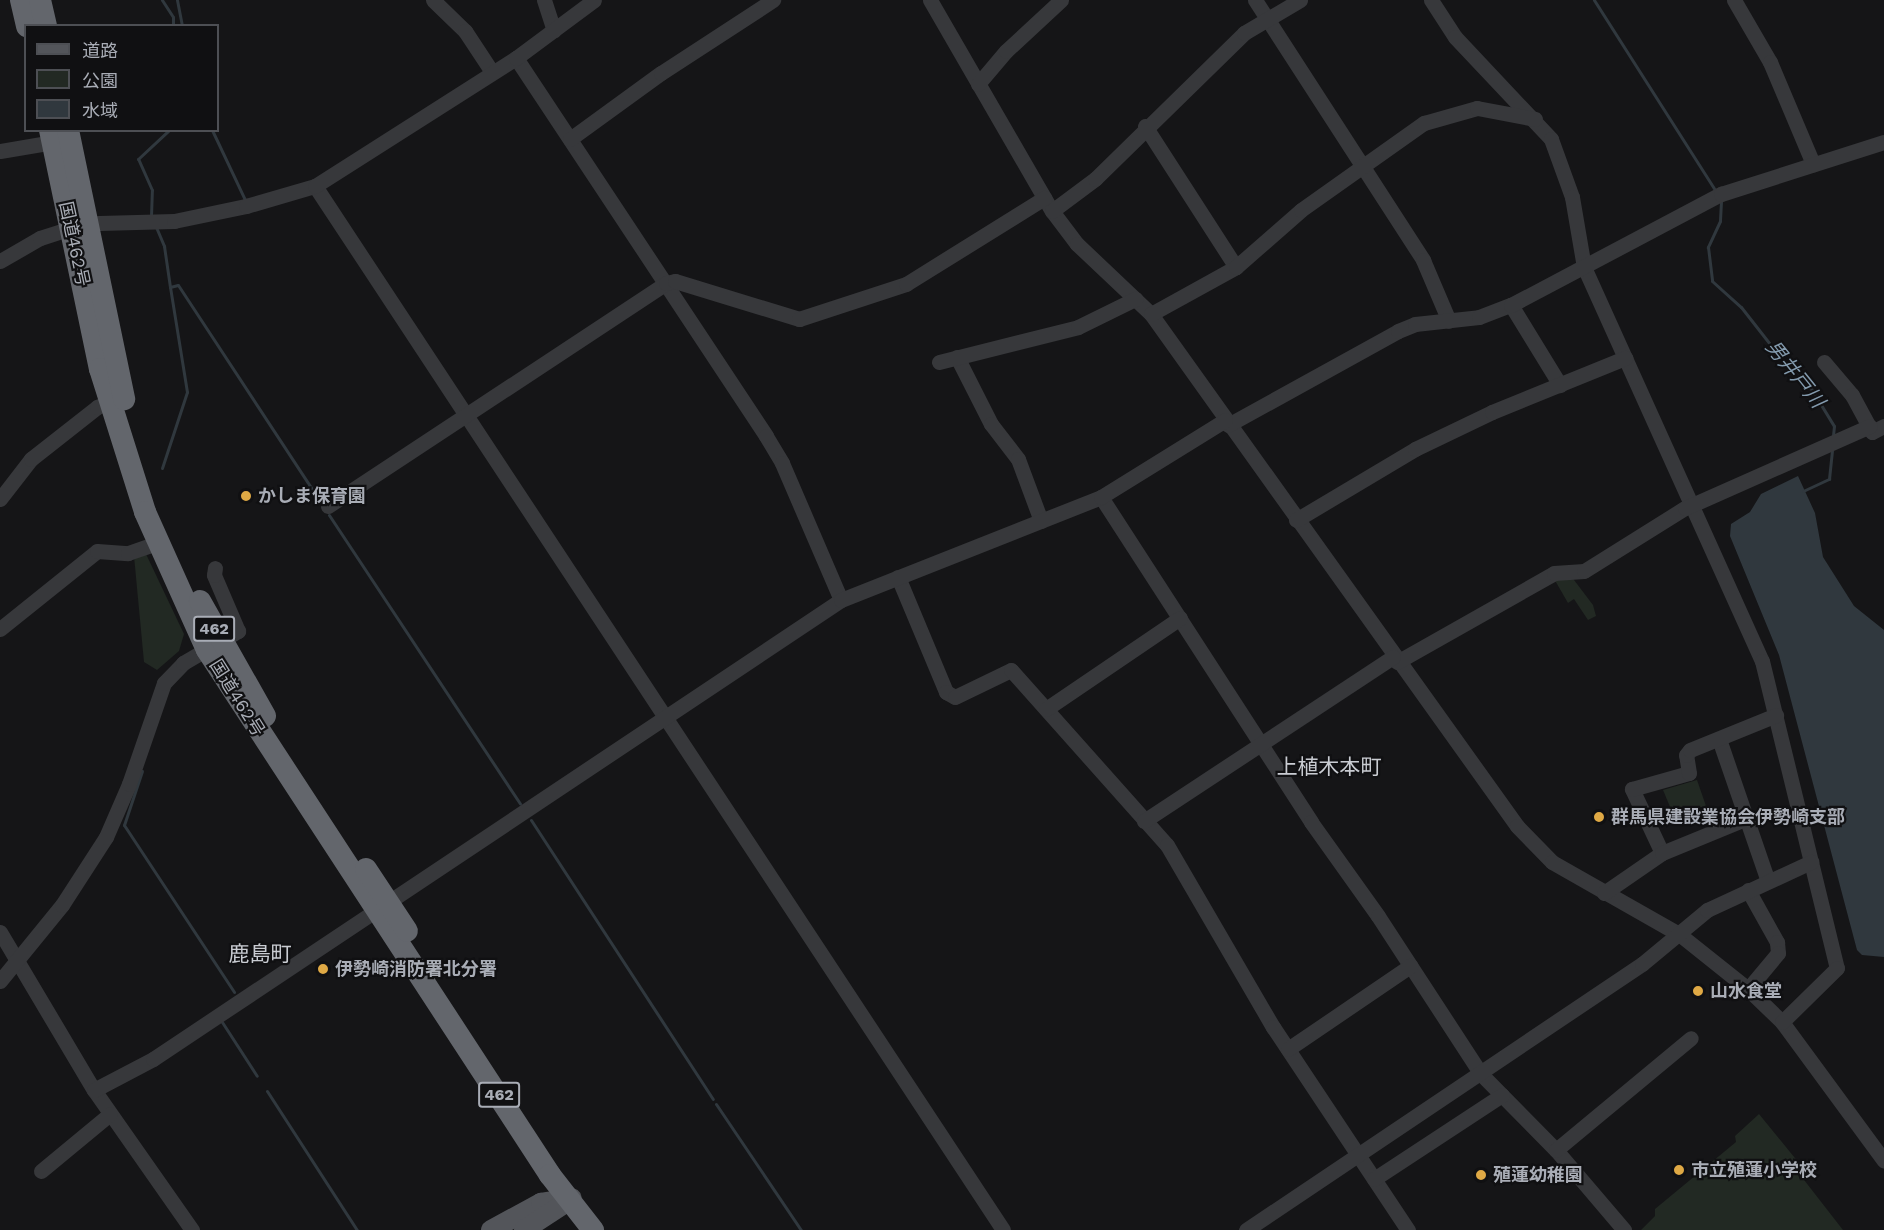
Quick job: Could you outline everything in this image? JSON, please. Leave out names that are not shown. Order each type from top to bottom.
[{"type":"highway","points":[[21,0],[27,24]]},
{"type":"highway","points":[[40,0],[45,24]]},
{"type":"highway","name":"国道462号","points":[[57,134],[122,391],[145,467],[214,646]]},
{"type":"highway","name":"国道462号","points":[[80,226],[111,402],[157,543],[214,646],[382,907],[550,1175],[572,1198],[593,1230]]},
{"type":"main road","points":[[490,1230],[541,1203],[572,1198]]},
{"type":"main road","points":[[524,1230],[572,1198]]},
{"type":"street","points":[[433,0],[465,31],[492,72]]},
{"type":"street","points":[[544,0],[554,30]]},
{"type":"street","points":[[0,261],[40,238],[80,226],[174,222],[315,186],[516,58],[594,0]]},
{"type":"street","points":[[570,139],[661,73],[773,0]]},
{"type":"street","points":[[930,0],[1052,211],[1077,244],[1151,314],[1395,660],[1517,826],[1552,862],[1678,934],[1748,989],[1782,1022],[1884,1161]]},
{"type":"street","points":[[978,84],[1006,51],[1061,0]]},
{"type":"street","points":[[1255,0],[1423,260],[1449,321]]},
{"type":"street","points":[[1052,211],[1095,179],[1145,126],[1244,33],[1300,0]]},
{"type":"street","points":[[1431,0],[1455,37],[1551,139],[1572,197],[1584,267],[1762,661],[1838,968],[1782,1022]]},
{"type":"street","points":[[1734,0],[1770,62],[1813,164]]},
{"type":"street","points":[[516,58],[666,283],[782,464],[841,600]]},
{"type":"street","points":[[1151,314],[1236,267],[1300,210],[1424,123],[1477,108],[1534,119]]},
{"type":"street","points":[[1145,126],[1236,267]]},
{"type":"street","points":[[0,151],[57,134]]},
{"type":"street","points":[[93,1090],[153,1059],[841,600],[1101,497],[1227,423],[1398,331],[1415,324],[1479,317],[1511,305],[1721,194],[1884,142]]},
{"type":"street","points":[[315,186],[1003,1230]]},
{"type":"street","points":[[328,506],[666,283],[675,281],[799,319],[906,284],[947,262],[1044,198]]},
{"type":"street","points":[[939,362],[1078,327],[1135,299]]},
{"type":"street","points":[[1511,305],[1560,385]]},
{"type":"street","points":[[957,357],[991,424],[1018,459],[1041,521]]},
{"type":"street","points":[[1296,520],[1415,449],[1625,358]]},
{"type":"street","points":[[1144,820],[1395,660],[1554,573],[1584,571],[1692,505],[1831,441],[1877,426],[1824,362]]},
{"type":"street","points":[[0,499],[31,459],[97,406],[111,402]]},
{"type":"street","points":[[1101,497],[1311,822],[1481,1074],[1556,1150],[1624,1230]]},
{"type":"street","points":[[0,628],[97,550],[128,553],[157,543]]},
{"type":"street","points":[[0,981],[62,905],[106,837],[129,784],[164,683],[183,663],[235,635],[239,624],[214,575],[215,568]]},
{"type":"street","points":[[898,577],[946,692],[955,697],[1011,670],[1167,845],[1288,1049],[1408,1230]]},
{"type":"street","points":[[1046,709],[1180,618]]},
{"type":"street","points":[[1662,853],[1632,789],[1689,773],[1686,755],[1690,750],[1776,715]]},
{"type":"street","points":[[1719,739],[1768,881]]},
{"type":"street","points":[[1604,893],[1662,853],[1745,819]]},
{"type":"street","points":[[1246,1230],[1359,1157],[1642,964],[1707,910],[1811,862]]},
{"type":"street","points":[[1748,890],[1777,942],[1778,953],[1748,989]]},
{"type":"street","points":[[0,932],[15,963],[93,1090],[192,1230]]},
{"type":"street","points":[[1288,1049],[1410,966]]},
{"type":"street","points":[[1556,1150],[1691,1038]]},
{"type":"street","points":[[1374,1179],[1502,1095]]},
{"type":"street","points":[[41,1172],[110,1114]]},
{"type":"green space","points":[[146,554],[184,634],[179,651],[157,670],[144,662],[134,556]]},
{"type":"green space","points":[[1571,576],[1593,605],[1596,616],[1588,620],[1574,599],[1568,603],[1553,577]]},
{"type":"green space","points":[[1697,780],[1706,806],[1673,814],[1663,790]]},
{"type":"green space","points":[[1759,1114],[1799,1163],[1794,1167],[1843,1230],[1641,1230],[1655,1216],[1655,1209],[1736,1142],[1735,1136]]},
{"type":"water","points":[[1798,476],[1815,513],[1823,557],[1854,606],[1884,630],[1884,957],[1862,955],[1857,950],[1779,655],[1730,536],[1731,524],[1750,512],[1761,494]]},
{"type":"waterway","points":[[162,0],[173,17],[173,24]]},
{"type":"waterway","points":[[177,0],[182,24]]},
{"type":"waterway","name":"男井戸川","points":[[1594,0],[1715,190]]},
{"type":"waterway","points":[[151,216],[152,190],[138,159],[167,132]]},
{"type":"waterway","points":[[213,132],[246,202]]},
{"type":"waterway","name":"男井戸川","points":[[1721,201],[1720,221],[1708,247],[1712,281],[1741,307],[1784,362],[1812,390],[1834,426],[1833,436]]},
{"type":"waterway","points":[[156,227],[164,246],[170,287],[178,285],[319,500]]},
{"type":"waterway","points":[[162,468],[187,392],[170,287]]},
{"type":"waterway","name":"男井戸川","points":[[1803,491],[1829,479],[1832,448]]},
{"type":"waterway","points":[[329,515],[520,804]]},
{"type":"waterway","points":[[142,771],[124,825],[234,992]]},
{"type":"waterway","points":[[531,820],[713,1099]]},
{"type":"waterway","points":[[222,1022],[257,1076]]},
{"type":"waterway","points":[[267,1091],[357,1230]]},
{"type":"waterway","points":[[716,1104],[801,1230]]},
{"type":"place","name":"かしま保育園","points":[[246,496]]},
{"type":"place","name":"群馬県建設業協会伊勢崎支部","points":[[1599,817]]},
{"type":"place","name":"伊勢崎消防署北分署","points":[[323,969]]},
{"type":"place","name":"山水食堂","points":[[1698,991]]},
{"type":"place","name":"市立殖蓮小学校","points":[[1679,1170]]},
{"type":"place","name":"殖蓮幼稚園","points":[[1481,1175]]},
{"type":"district","name":"上植木本町","points":[[1329,767]]},
{"type":"district","name":"鹿島町","points":[[260,954]]}]
